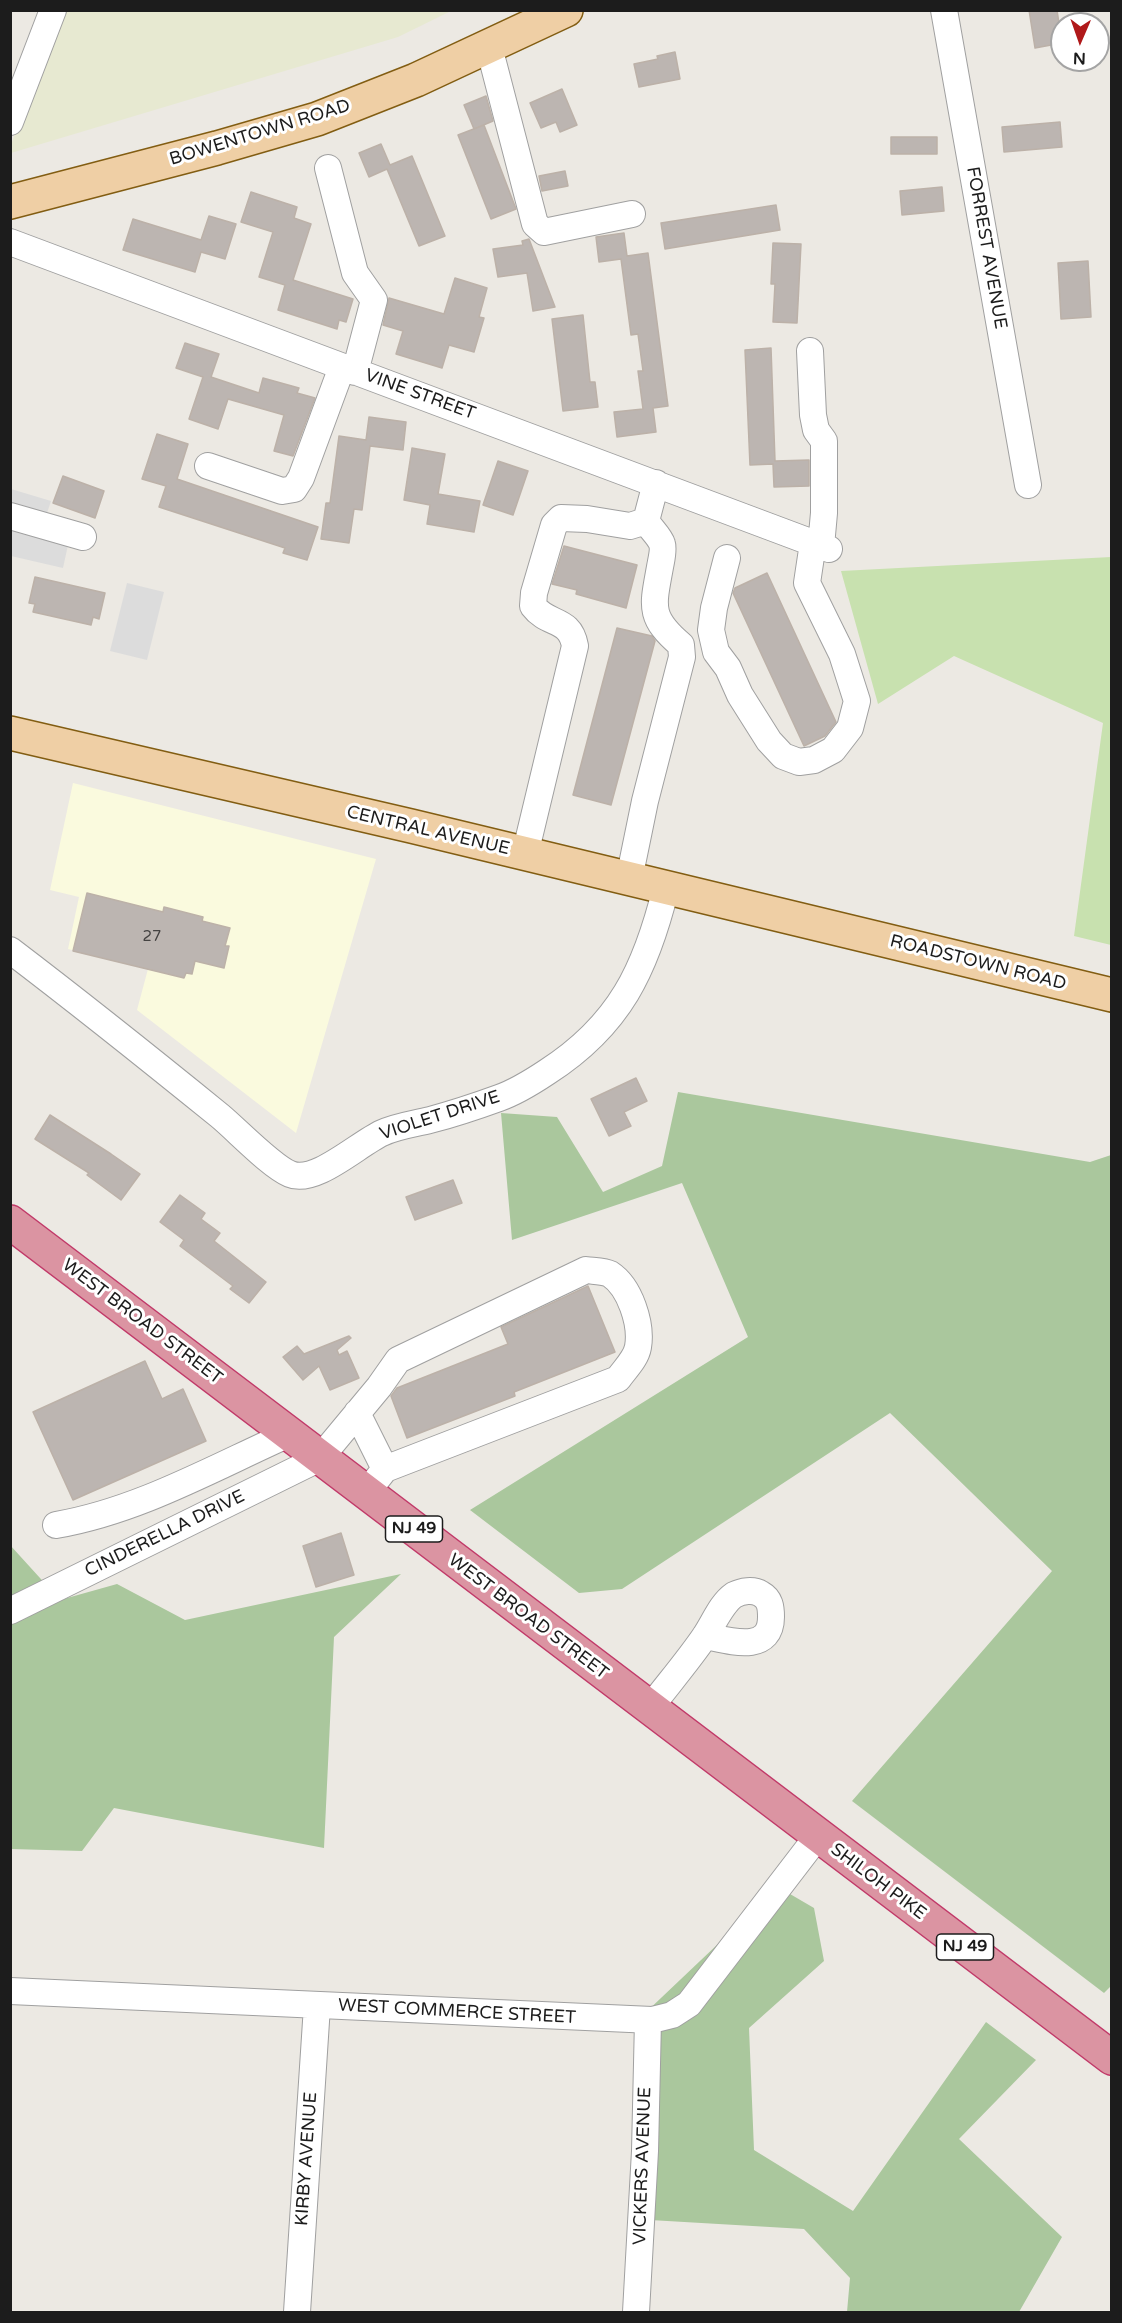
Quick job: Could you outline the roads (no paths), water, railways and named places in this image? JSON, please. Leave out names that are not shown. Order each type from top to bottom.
[{"type":"highway","name":"WEST BROAD STREET","points":[[10,1222],[320,1458],[375,1481],[649,1709],[817,1837]]},
{"type":"highway","name":"SHILOH PIKE","points":[[817,1837],[1110,2054]]},
{"type":"main road","name":"BOWENTOWN ROAD","points":[[10,202],[217,148],[317,119],[416,80],[566,10]]},
{"type":"main road","name":"CENTRAL AVENUE","points":[[10,733],[845,931]]},
{"type":"main road","name":"ROADSTOWN ROAD","points":[[845,931],[1112,995]]},
{"type":"street","points":[[10,122],[53,10]]},
{"type":"street","name":"FORREST AVENUE","points":[[944,10],[1028,485]]},
{"type":"street","points":[[489,47],[535,225],[544,232],[632,214]]},
{"type":"street","points":[[208,466],[282,491],[294,489],[349,370],[374,300],[355,273],[328,168]]},
{"type":"street","name":"VINE STREET","points":[[10,242],[821,546]]},
{"type":"street","points":[[727,558],[714,608],[711,630],[716,652],[728,668],[740,695],[769,741],[783,756],[799,762],[814,760],[833,750],[850,729],[857,701],[842,654],[807,583],[821,546],[824,513],[824,441],[816,430],[813,415],[810,351]]},
{"type":"street","points":[[629,879],[645,801],[682,657],[681,645],[667,633],[658,620],[653,602],[661,564],[662,544],[646,521],[656,483]]},
{"type":"street","points":[[10,516],[83,537]]},
{"type":"street","points":[[525,854],[574,656],[573,637],[570,630],[562,623],[540,616],[533,606],[534,593],[554,525],[561,518],[587,519],[630,526],[646,521]]},
{"type":"street","points":[[682,657],[703,656],[716,652]]},
{"type":"street","name":"VIOLET DRIVE","points":[[10,950],[94,1013],[280,1168],[291,1175],[304,1176],[316,1172],[381,1134],[501,1097],[526,1086],[572,1056],[594,1035],[634,982],[647,956],[666,888]]},
{"type":"street","points":[[320,1458],[398,1360],[586,1270],[608,1273],[624,1287],[632,1302],[638,1347],[634,1357],[618,1379],[375,1481],[357,1413]]},
{"type":"street","points":[[56,1525],[91,1519],[134,1504],[289,1434]]},
{"type":"street","name":"CINDERELLA DRIVE","points":[[10,1611],[320,1458]]},
{"type":"street","points":[[649,1709],[705,1636]]},
{"type":"street","name":"WEST COMMERCE STREET","points":[[10,1991],[648,2020],[672,2015],[689,2004],[817,1837]]},
{"type":"street","name":"KIRBY AVENUE","points":[[297,2313],[317,2006]]},
{"type":"street","name":"VICKERS AVENUE","points":[[636,2313],[645,2151],[648,2020]]}]
